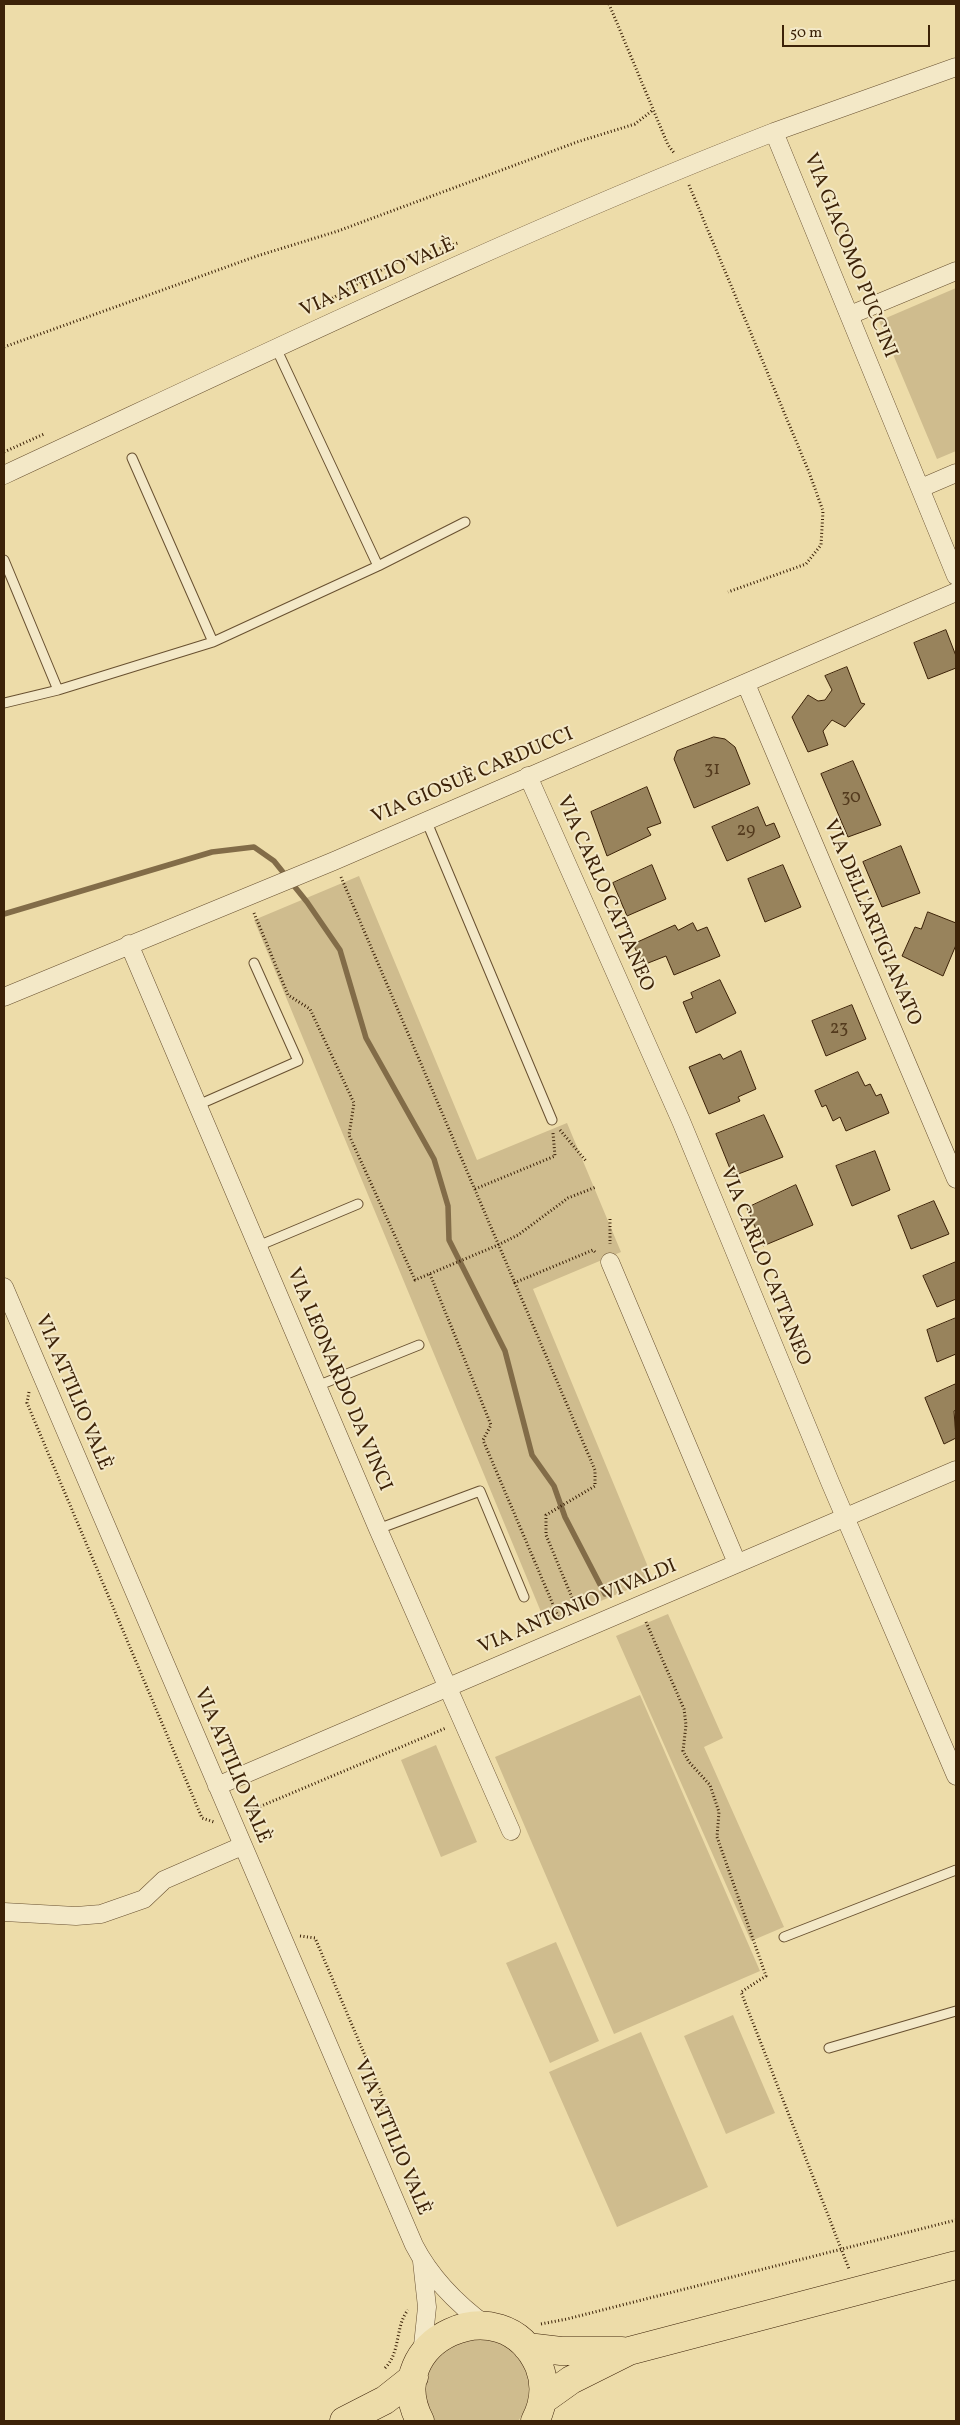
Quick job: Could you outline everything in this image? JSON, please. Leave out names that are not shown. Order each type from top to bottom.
[{"type":"main road","points":[[539,2410],[571,2380],[629,2351],[956,2265]]},
{"type":"main road","points":[[344,2421],[384,2400],[418,2366],[432,2344],[453,2330],[471,2325],[487,2326],[514,2335],[532,2335],[561,2351],[629,2351]]},
{"type":"main road","points":[[532,2335],[541,2371],[539,2410]]},
{"type":"main road","points":[[418,2366],[414,2404],[420,2421]]},
{"type":"street","points":[[774,132],[956,67]]},
{"type":"street","name":"VIA ATTILIO VALÈ","points":[[4,475],[415,285],[682,168],[774,132]]},
{"type":"street","name":"VIA GIACOMO PUCCINI","points":[[774,132],[956,576]]},
{"type":"street","points":[[850,315],[956,271]]},
{"type":"street","points":[[921,488],[956,473]]},
{"type":"street","name":"VIA GIOSUÈ CARDUCCI","points":[[4,997],[334,861],[956,592]]},
{"type":"street","name":"VIA DELL'ARTIGIANATO","points":[[746,684],[956,1179]]},
{"type":"street","name":"VIA CARLO CATTANEO","points":[[528,776],[681,1121],[845,1517],[956,1776]]},
{"type":"street","name":"VIA LEONARDO DA VINCI","points":[[129,944],[378,1529],[511,1831]]},
{"type":"street","points":[[610,1262],[737,1563]]},
{"type":"street","name":"VIA ATTILIO VALÈ","points":[[4,1287],[242,1846],[422,2260],[456,2302],[487,2326]]},
{"type":"street","name":"VIA ANTONIO VIVALDI","points":[[217,1786],[956,1470]]},
{"type":"street","points":[[4,1912],[76,1916],[101,1914],[144,1899],[172,1876],[242,1846]]},
{"type":"street","name":"VIA ATTILIO VALÈ","points":[[418,2366],[427,2307],[422,2260]]},
{"type":"lane","points":[[276,348],[378,566]]},
{"type":"lane","points":[[132,458],[214,642]]},
{"type":"lane","points":[[4,703],[58,690],[214,642],[378,566],[465,522]]},
{"type":"lane","points":[[4,560],[58,690]]},
{"type":"lane","points":[[426,820],[552,1120]]},
{"type":"lane","points":[[198,1105],[298,1061],[254,962]]},
{"type":"lane","points":[[258,1246],[358,1204]]},
{"type":"lane","points":[[317,1386],[419,1345]]},
{"type":"lane","points":[[378,1529],[480,1491],[524,1596]]},
{"type":"lane","points":[[784,1937],[956,1870]]},
{"type":"lane","points":[[829,2048],[956,2010]]},
{"type":"path","points":[[609,4],[668,145],[674,152]]},
{"type":"path","points":[[4,347],[257,256],[338,231],[576,142],[635,124],[653,110]]},
{"type":"path","points":[[682,168],[809,472],[823,511],[821,545],[806,564],[728,592]]},
{"type":"path","points":[[334,861],[594,1470],[595,1486],[546,1515],[546,1535],[585,1629]]},
{"type":"path","points":[[247,896],[288,995],[310,1010],[354,1103],[350,1134],[415,1280],[518,1235],[568,1198],[596,1187]]},
{"type":"path","points":[[475,1190],[555,1156],[552,1120]]},
{"type":"path","points":[[552,1120],[586,1161]]},
{"type":"path","points":[[610,1219],[610,1262]]},
{"type":"path","points":[[514,1283],[593,1250],[610,1262]]},
{"type":"path","points":[[430,1274],[491,1425],[483,1440],[567,1636]]},
{"type":"path","points":[[29,1391],[27,1403],[202,1818],[219,1824],[462,1721]]},
{"type":"path","points":[[639,1605],[684,1709],[686,1725],[683,1751],[689,1762],[710,1785],[719,1812],[717,1837],[766,1976],[741,1992],[858,2291]]},
{"type":"path","points":[[297,1935],[315,1938],[386,2105],[377,2119]]},
{"type":"path","points":[[532,2335],[567,2319],[956,2220]]},
{"type":"shaded area","points":[[956,288],[956,451],[937,459],[879,321]]},
{"type":"shaded area","points":[[359,876],[477,1160],[567,1123],[621,1252],[533,1289],[653,1579],[546,1624],[254,920]]},
{"type":"shaded area","points":[[668,1614],[723,1738],[704,1747],[784,1927],[751,1941],[616,1636]]},
{"type":"shaded area","points":[[640,1695],[760,1971],[614,2034],[495,1757]]},
{"type":"shaded area","points":[[436,1745],[477,1842],[441,1857],[401,1760]]},
{"type":"shaded area","points":[[556,1942],[599,2041],[550,2063],[506,1963]]},
{"type":"shaded area","points":[[733,2015],[775,2113],[726,2134],[684,2036]]},
{"type":"shaded area","points":[[641,2032],[708,2187],[617,2227],[549,2072]]},
{"type":"shaded area","points":[[489,2338],[510,2349],[525,2370],[529,2388],[523,2414],[518,2421],[435,2421],[425,2400],[424,2382],[430,2364],[456,2340]]},
{"type":"building","points":[[946,630],[956,656],[956,668],[928,679],[914,643]]},
{"type":"building","points":[[847,667],[861,703],[865,704],[845,727],[832,720],[823,731],[828,745],[808,752],[792,717],[808,695],[818,701],[825,700],[832,690],[825,676]]},
{"type":"building","points":[[714,737],[725,739],[735,747],[750,784],[694,808],[674,759],[677,751]]},
{"type":"building","points":[[853,761],[881,825],[848,837],[821,774]]},
{"type":"building","points":[[647,787],[661,823],[647,828],[651,835],[607,856],[591,812]]},
{"type":"building","points":[[758,807],[766,826],[774,823],[780,837],[727,861],[712,827]]},
{"type":"building","points":[[901,846],[920,893],[882,907],[863,862]]},
{"type":"building","points":[[652,865],[666,899],[627,916],[613,883]]},
{"type":"building","points":[[783,865],[801,907],[765,922],[748,879]]},
{"type":"building","points":[[928,912],[956,923],[956,945],[943,976],[902,956],[915,927],[921,929]]},
{"type":"building","points":[[693,923],[697,931],[707,927],[720,956],[674,975],[666,956],[643,965],[633,944],[675,925],[678,930]]},
{"type":"building","points":[[720,980],[736,1013],[696,1033],[683,1002],[693,998],[691,993]]},
{"type":"building","points":[[852,1005],[866,1039],[826,1056],[812,1021]]},
{"type":"building","points":[[741,1051],[756,1089],[738,1097],[740,1101],[709,1114],[689,1067],[720,1054],[723,1059]]},
{"type":"building","points":[[858,1072],[865,1086],[870,1084],[876,1096],[881,1094],[889,1113],[846,1131],[840,1117],[833,1121],[826,1105],[822,1107],[815,1091]]},
{"type":"building","points":[[764,1115],[783,1157],[733,1176],[716,1134]]},
{"type":"building","points":[[875,1151],[890,1190],[852,1206],[836,1166]]},
{"type":"building","points":[[796,1185],[813,1225],[763,1246],[747,1208]]},
{"type":"building","points":[[934,1201],[949,1234],[911,1249],[898,1216]]},
{"type":"building","points":[[956,1262],[956,1299],[937,1307],[923,1276]]},
{"type":"building","points":[[956,1318],[956,1354],[937,1362],[927,1330]]},
{"type":"building","points":[[956,1384],[956,1410],[954,1411],[956,1438],[944,1444],[925,1398]]},
{"type":"waterway","points":[[4,914],[212,852],[254,847],[274,861],[307,902],[340,950],[366,1038],[434,1159],[448,1206],[449,1240],[505,1351],[532,1455],[554,1486],[565,1517],[605,1594]]}]
